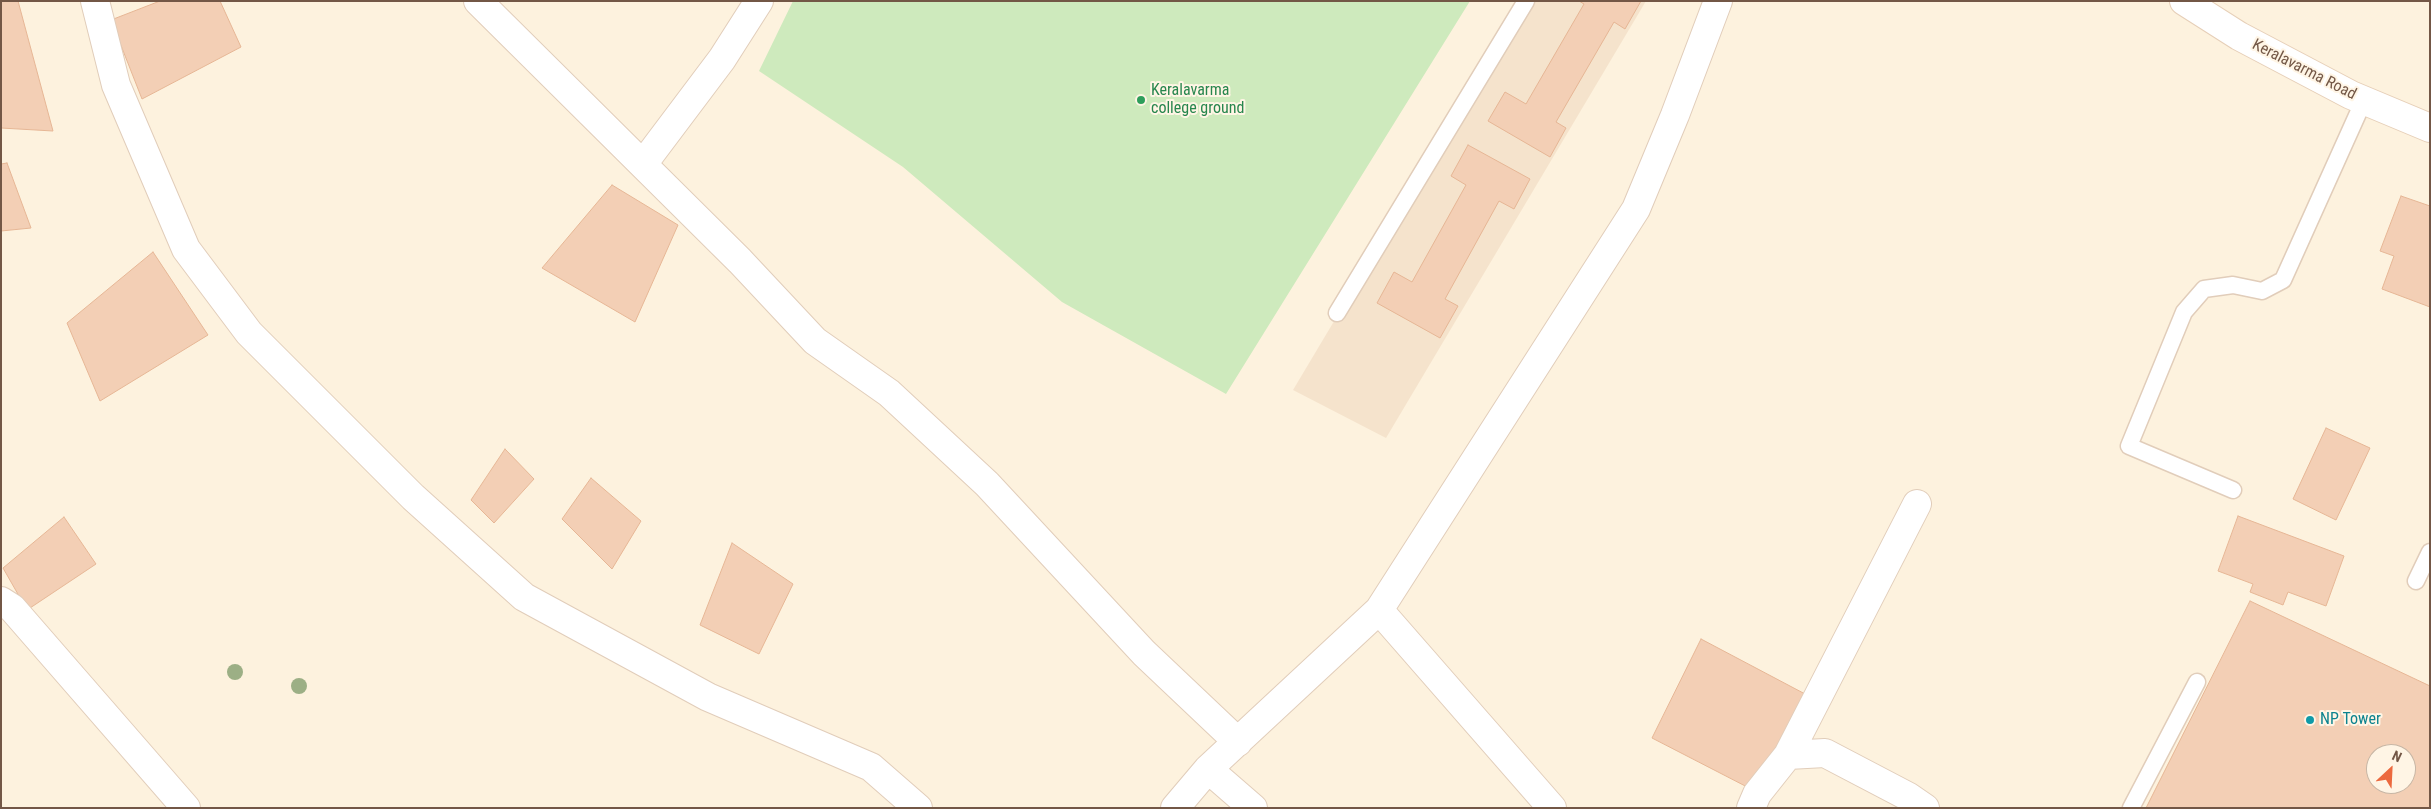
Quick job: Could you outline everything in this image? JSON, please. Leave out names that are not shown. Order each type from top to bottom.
[{"type":"street","points":[[95,1],[116,84],[186,249],[249,333],[413,497],[524,597],[708,697],[871,767],[918,808]]},
{"type":"street","points":[[478,1],[643,164],[815,341],[889,393],[987,484],[1144,652],[1238,742]]},
{"type":"street","points":[[643,164],[722,59],[759,1]]},
{"type":"street","points":[[1175,808],[1208,769],[1379,610],[1506,415],[1579,294],[1636,209],[1675,116],[1718,1]]},
{"type":"street","name":"Keralavarma Road","points":[[2184,1],[2239,36],[2364,100],[2430,128]]},
{"type":"street","points":[[1751,808],[1757,794],[1788,754],[1917,504]]},
{"type":"street","points":[[1,601],[12,608],[186,808]]},
{"type":"street","points":[[1379,610],[1552,808]]},
{"type":"street","points":[[1788,754],[1825,752],[1910,797],[1926,808]]},
{"type":"street","points":[[1208,769],[1253,808]]},
{"type":"lane","points":[[1338,312],[1526,1]]},
{"type":"lane","points":[[2233,490],[2129,446],[2184,312],[2204,289],[2233,285],[2262,291],[2283,280],[2364,100]]},
{"type":"lane","points":[[2416,581],[2430,552]]},
{"type":"lane","points":[[2131,808],[2197,682]]},
{"type":"shaded area","points":[[1525,1],[1646,1],[1386,438],[1293,390]]},
{"type":"green space","points":[[793,1],[1470,1],[1226,394],[1062,302],[903,167],[759,71]]},
{"type":"building","points":[[1,1],[18,1],[53,131],[1,128]]},
{"type":"building","points":[[160,1],[220,1],[241,47],[142,99],[111,20]]},
{"type":"building","points":[[1579,1],[1641,1],[1625,29],[1614,22],[1556,122],[1566,128],[1550,157],[1488,121],[1505,92],[1526,104],[1584,4]]},
{"type":"building","points":[[1468,145],[1530,179],[1514,209],[1499,201],[1445,299],[1458,306],[1440,338],[1377,303],[1394,272],[1412,282],[1466,185],[1451,176]]},
{"type":"building","points":[[7,163],[31,228],[1,231],[1,164]]},
{"type":"building","points":[[612,185],[678,225],[635,322],[542,268]]},
{"type":"building","points":[[2401,196],[2430,206],[2430,307],[2382,289],[2394,256],[2380,251]]},
{"type":"building","points":[[153,252],[208,335],[100,401],[67,323]]},
{"type":"building","points":[[2326,428],[2370,448],[2336,520],[2293,499]]},
{"type":"building","points":[[505,449],[534,479],[494,523],[471,500]]},
{"type":"building","points":[[591,478],[641,521],[612,569],[562,519]]},
{"type":"building","points":[[2238,516],[2344,556],[2326,606],[2288,592],[2283,605],[2250,592],[2253,584],[2218,571]]},
{"type":"building","points":[[64,517],[96,564],[27,610],[3,568]]},
{"type":"building","points":[[732,543],[793,584],[759,654],[700,625]]},
{"type":"building","name":"NP Tower","points":[[2250,601],[2430,686],[2430,808],[2146,808]]},
{"type":"building","points":[[1701,639],[1807,695],[1753,790],[1652,738]]},
{"type":"place","name":"Keralavarma college ground","points":[[1141,100]]},
{"type":"place","name":"NP Tower","points":[[2310,720]]}]
